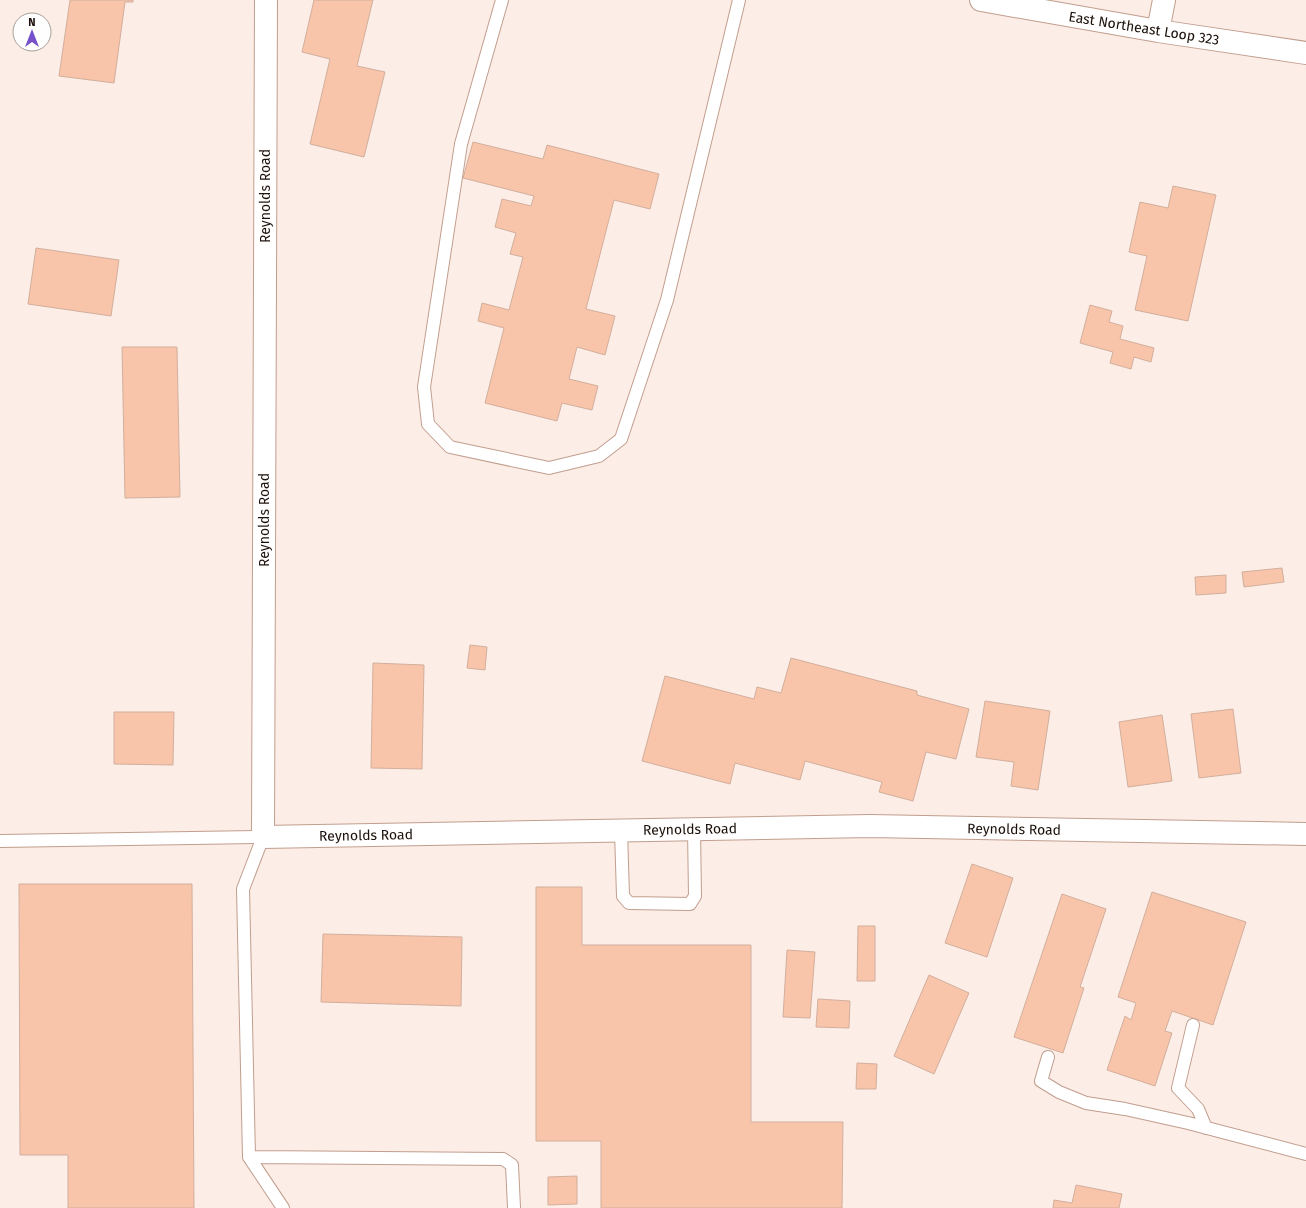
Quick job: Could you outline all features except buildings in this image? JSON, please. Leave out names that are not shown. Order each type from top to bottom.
[{"type":"main road","name":"Reynolds Road","points":[[266,0],[263,837],[870,826],[1306,834]]},
{"type":"main road","name":"East Northeast Loop 323","points":[[981,0],[1158,31],[1306,53]]},
{"type":"main road","points":[[1158,31],[1164,0]]},
{"type":"lane","points":[[502,0],[461,144],[424,387],[428,424],[450,447],[549,468],[599,456],[621,439],[667,300],[739,0]]},
{"type":"lane","points":[[621,830],[623,896],[625,901],[629,903],[690,904],[695,896],[694,829]]},
{"type":"lane","points":[[0,841],[263,837],[243,889],[249,1157],[283,1208]]},
{"type":"lane","points":[[1193,1025],[1178,1088],[1198,1109],[1206,1128]]},
{"type":"lane","points":[[1048,1057],[1041,1081],[1059,1092],[1086,1104],[1125,1109],[1306,1154]]},
{"type":"lane","points":[[249,1157],[503,1159],[512,1165],[514,1208]]}]
